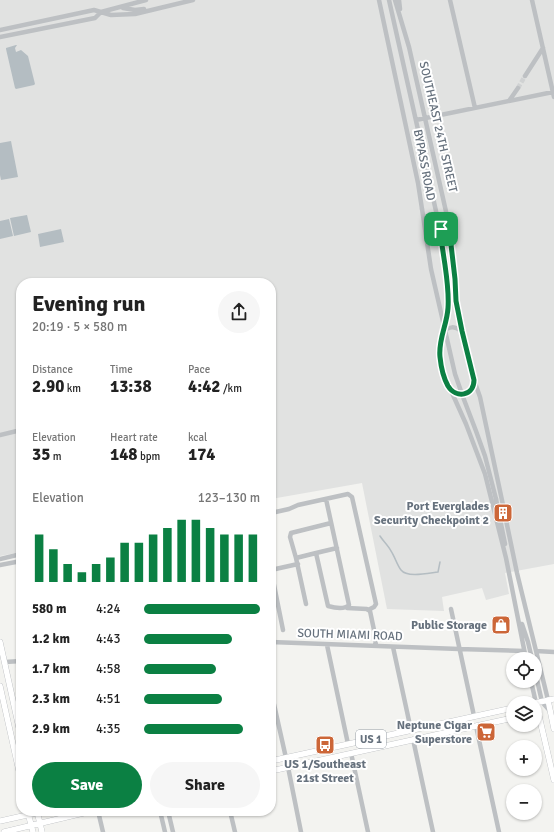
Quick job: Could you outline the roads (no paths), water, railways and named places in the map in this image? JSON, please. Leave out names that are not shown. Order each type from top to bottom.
[{"type":"main road","points":[[0,642],[2,661],[16,717]]},
{"type":"main road","points":[[0,686],[16,758]]},
{"type":"main road","points":[[543,701],[552,711],[554,729]]},
{"type":"main road","name":"US 1","points":[[276,760],[506,709]]},
{"type":"main road","points":[[542,713],[552,711]]},
{"type":"main road","name":"US 1","points":[[276,770],[506,720]]},
{"type":"main road","points":[[413,739],[422,728]]},
{"type":"main road","points":[[403,742],[410,734],[411,730]]},
{"type":"main road","points":[[542,732],[554,780]]},
{"type":"main road","points":[[288,767],[297,756]]},
{"type":"main road","points":[[276,768],[281,765],[286,758]]},
{"type":"main road","points":[[0,821],[18,816]]},
{"type":"main road","points":[[29,816],[33,832]]},
{"type":"main road","points":[[38,816],[42,832]]},
{"type":"main road","points":[[4,832],[70,816]]},
{"type":"street","points":[[0,38],[95,18],[101,12],[146,0]]},
{"type":"street","points":[[0,30],[94,10],[111,15],[135,14],[193,0]]},
{"type":"street","name":"BYPASS ROAD","points":[[379,0],[418,183],[431,269],[455,374],[485,456],[500,518],[506,558]]},
{"type":"street","name":"SOUTHEAST 24TH STREET","points":[[390,0],[439,225],[443,250],[447,279],[448,305],[447,318],[442,332],[440,345],[442,370],[466,424],[485,474],[506,558],[524,651]]},
{"type":"street","name":"SOUTHEAST 24TH STREET","points":[[395,0],[409,47],[447,216],[453,260],[456,301],[474,380],[480,397],[503,505]]},
{"type":"street","points":[[399,0],[403,27]]},
{"type":"street","points":[[450,0],[475,108]]},
{"type":"street","points":[[416,120],[509,101],[554,95],[532,0]]},
{"type":"street","points":[[120,7],[135,10],[158,8]]},
{"type":"street","points":[[525,76],[543,48]]},
{"type":"street","points":[[406,74],[415,72]]},
{"type":"street","points":[[509,101],[518,88]]},
{"type":"street","points":[[425,160],[434,159]]},
{"type":"street","points":[[439,225],[443,232],[450,236]]},
{"type":"street","points":[[443,250],[446,247],[448,248],[450,256],[453,260]]},
{"type":"street","points":[[442,332],[452,327],[456,327],[462,331]]},
{"type":"street","points":[[449,387],[454,392],[460,394],[466,393],[471,390],[474,380]]},
{"type":"street","points":[[0,435],[16,431]]},
{"type":"street","points":[[276,512],[298,505],[348,494],[352,497],[376,604],[374,607],[368,610],[328,606],[316,553]]},
{"type":"street","points":[[326,499],[349,605],[347,608]]},
{"type":"street","name":"BYPASS ROAD","points":[[500,518],[517,573]]},
{"type":"street","points":[[506,520],[536,651],[543,701]]},
{"type":"street","points":[[306,604],[298,564],[290,537],[291,534],[331,523]]},
{"type":"street","points":[[296,558],[337,548]]},
{"type":"street","points":[[0,559],[16,555]]},
{"type":"street","points":[[0,566],[16,562]]},
{"type":"street","points":[[276,569],[298,564]]},
{"type":"street","points":[[514,598],[520,596],[522,592]]},
{"type":"street","points":[[276,595],[283,630]]},
{"type":"street","points":[[451,609],[474,716]]},
{"type":"street","points":[[368,610],[370,611],[376,646]]},
{"type":"street","points":[[516,610],[530,652]]},
{"type":"street","name":"SOUTH MIAMI ROAD","points":[[276,642],[524,651]]},
{"type":"street","points":[[327,645],[348,744]]},
{"type":"street","points":[[393,646],[411,730]]},
{"type":"street","points":[[536,651],[554,652]]},
{"type":"street","points":[[2,661],[16,661]]},
{"type":"street","points":[[535,688],[543,701]]},
{"type":"street","points":[[540,688],[543,701]]},
{"type":"street","points":[[276,713],[286,758]]},
{"type":"street","points":[[476,726],[499,832]]},
{"type":"street","points":[[413,739],[433,832]]},
{"type":"street","points":[[350,753],[368,832]]},
{"type":"street","points":[[288,767],[301,832]]},
{"type":"street","points":[[99,816],[103,832]]},
{"type":"street","points":[[161,816],[165,832]]},
{"type":"street","points":[[169,816],[173,832]]},
{"type":"street","points":[[231,816],[235,832]]},
{"type":"waterway","points":[[380,536],[390,549],[401,570],[408,574],[438,572],[440,562]]},
{"type":"tunnel","points":[[518,88],[525,76]]},
{"type":"tunnel","points":[[503,505],[506,520]]},
{"type":"place","name":"Port Everglades Security Checkpoint 2","points":[[503,513]]},
{"type":"place","name":"Public Storage","points":[[501,625]]},
{"type":"place","name":"Neptune Cigar Superstore","points":[[486,732]]},
{"type":"place","name":"US 1/Southeast 21st Street","points":[[325,745]]}]
